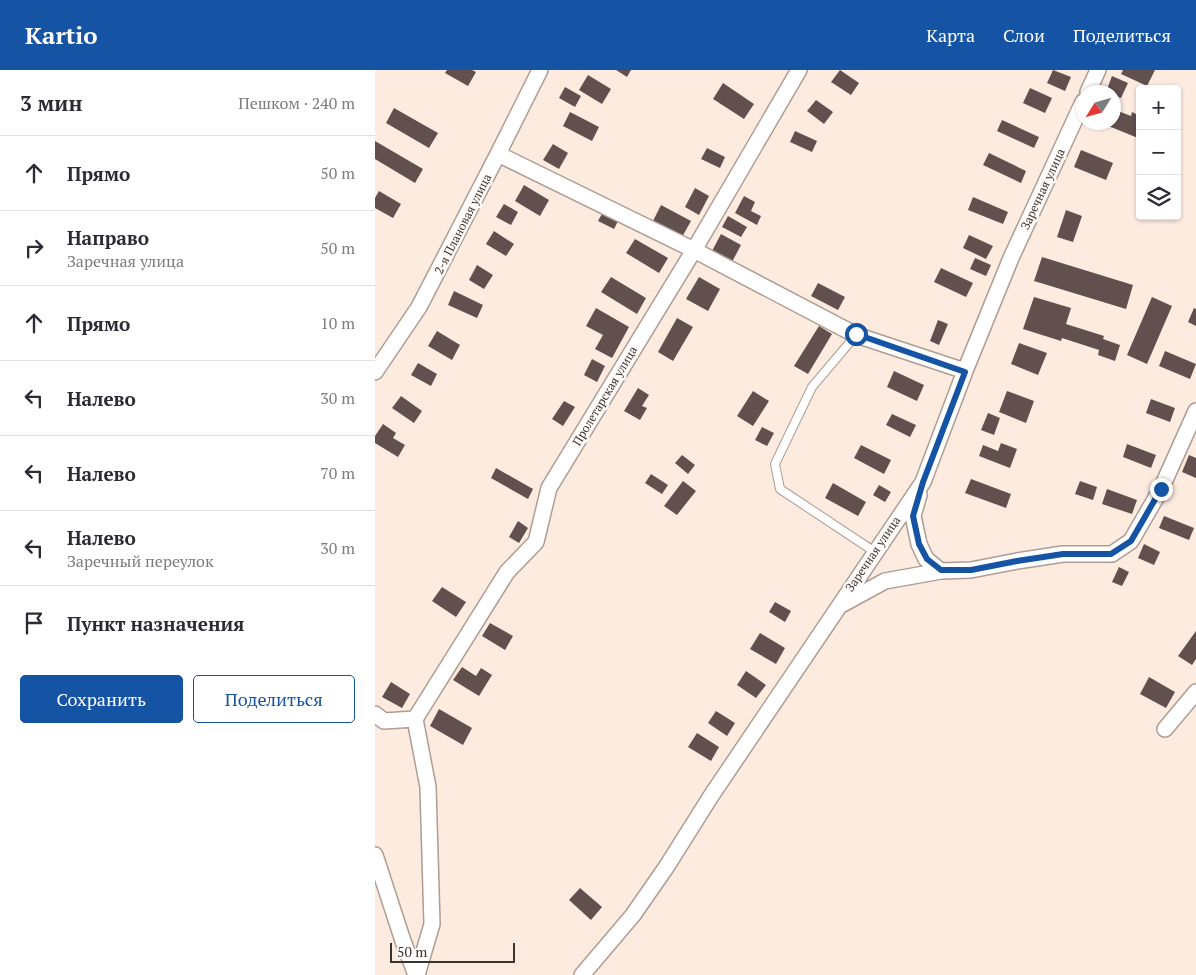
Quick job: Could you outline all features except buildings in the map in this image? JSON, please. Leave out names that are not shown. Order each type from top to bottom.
[{"type":"street","name":"2-я Плановая улица","points":[[375,372],[419,307],[540,70]]},
{"type":"street","name":"Пролетарская улица","points":[[415,719],[507,572],[537,542],[549,488],[694,250],[799,70]]},
{"type":"street","points":[[1091,85],[1098,70]]},
{"type":"street","name":"Заречная улица","points":[[582,975],[633,915],[667,866],[837,606],[923,482],[1011,258],[1076,117]]},
{"type":"street","points":[[498,154],[694,250],[856,334],[965,372]]},
{"type":"street","points":[[837,606],[885,581],[941,570],[971,570],[1063,554],[1111,554],[1131,541],[1161,489],[1196,410]]},
{"type":"street","points":[[923,482],[913,516],[919,544],[927,559],[941,570]]},
{"type":"street","points":[[1165,729],[1196,692]]},
{"type":"street","points":[[375,714],[384,721],[415,719],[428,787],[432,924],[416,975]]},
{"type":"street","points":[[375,855],[416,975]]},
{"type":"lane","points":[[856,334],[812,387],[775,464],[780,489],[875,552]]},
{"type":"route","points":[[856,334],[965,372],[923,482],[913,516],[919,544],[927,559],[941,570],[971,570],[1063,554],[1111,554],[1131,541],[1161,489]]}]
